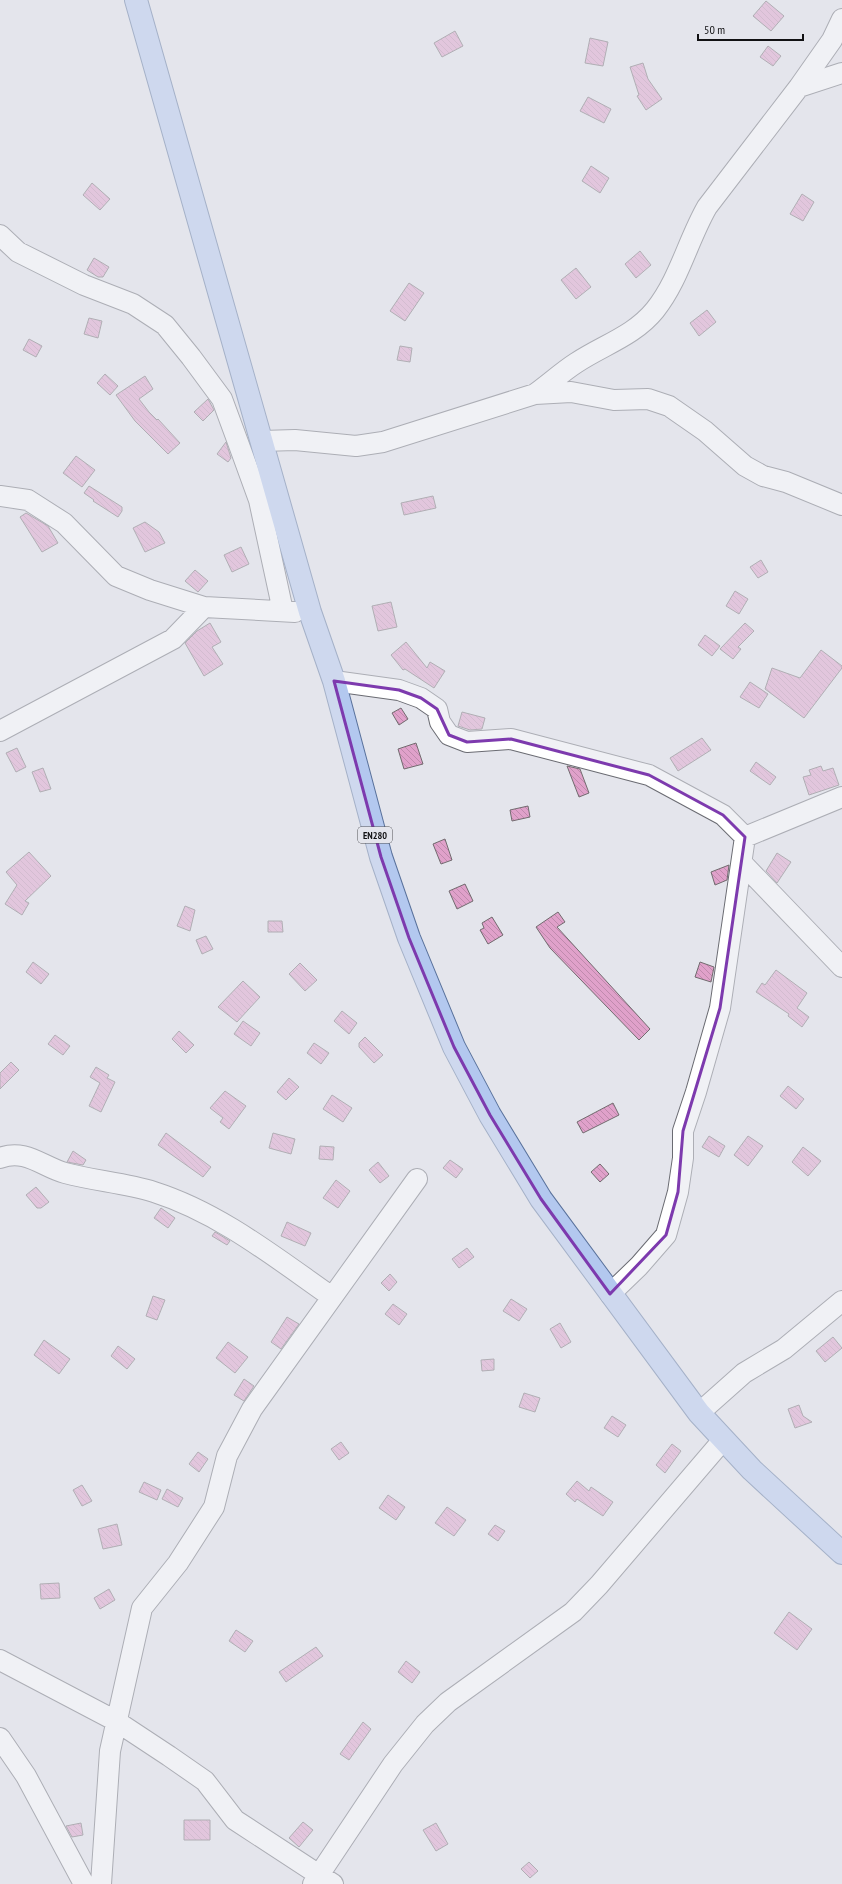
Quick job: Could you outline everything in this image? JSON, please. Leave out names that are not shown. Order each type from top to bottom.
[{"type":"main road","name":"EN280","points":[[136,0],[310,612],[334,681],[380,857],[409,938],[454,1047],[490,1115],[541,1199],[699,1413],[723,1440],[758,1475],[842,1553]]},
{"type":"street","points":[[535,394],[577,362],[636,330],[654,311],[668,292],[697,225],[708,207],[799,87],[832,40],[842,19]]},
{"type":"street","points":[[799,87],[842,73]]},
{"type":"street","points":[[0,235],[18,252],[84,285],[133,304],[165,325],[190,356],[222,399],[239,445],[259,500],[283,611]]},
{"type":"street","points":[[262,441],[295,440],[356,446],[383,442],[535,394],[572,392],[614,400],[648,399],[669,406],[705,431],[745,466],[763,476],[786,482],[842,504]]},
{"type":"street","points":[[0,496],[28,500],[64,522],[116,576],[150,590],[204,607],[310,612]]},
{"type":"street","points":[[0,731],[173,639],[204,607]]},
{"type":"street","points":[[334,681],[399,690],[421,698],[437,709],[440,722],[449,736],[467,742],[511,739],[649,775],[723,815],[745,837]]},
{"type":"street","points":[[745,837],[842,797]]},
{"type":"street","points":[[610,1294],[639,1266],[666,1234],[678,1192],[683,1158],[683,1131],[696,1092],[720,1008],[745,837]]},
{"type":"street","points":[[742,863],[842,967]]},
{"type":"street","points":[[0,1158],[10,1154],[26,1156],[64,1172],[155,1192],[188,1205],[227,1225],[332,1297]]},
{"type":"street","points":[[101,1884],[110,1751],[142,1608],[178,1563],[214,1508],[227,1456],[252,1409],[416,1179]]},
{"type":"street","points":[[699,1413],[744,1373],[784,1349],[842,1301]]},
{"type":"street","points":[[0,1660],[116,1721],[205,1782],[235,1820],[322,1881],[393,1764],[424,1724],[448,1702],[573,1612],[599,1585],[723,1440]]},
{"type":"street","points":[[0,1738],[26,1776],[84,1884]]},
{"type":"highlighted area","points":[[334,681],[399,690],[421,698],[437,709],[449,735],[467,742],[511,739],[649,775],[723,815],[745,837],[720,1008],[683,1131],[678,1192],[666,1235],[610,1294],[541,1199],[490,1115],[454,1047],[409,938],[381,857]]},
{"type":"building","points":[[766,1],[784,16],[771,31],[753,16]]},
{"type":"building","points":[[455,31],[463,46],[442,57],[434,43]]},
{"type":"building","points":[[590,38],[608,42],[603,66],[585,63]]},
{"type":"building","points":[[768,46],[781,56],[773,66],[760,57]]},
{"type":"building","points":[[643,63],[648,79],[662,99],[646,110],[637,96],[639,95],[630,67]]},
{"type":"building","points":[[588,97],[611,109],[604,123],[580,111]]},
{"type":"building","points":[[591,166],[609,178],[600,193],[582,181]]},
{"type":"building","points":[[92,183],[110,199],[100,210],[83,195]]},
{"type":"building","points":[[802,194],[814,202],[803,221],[790,214]]},
{"type":"building","points":[[640,251],[651,265],[636,278],[625,264]]},
{"type":"building","points":[[94,258],[109,267],[103,277],[98,277],[87,270]]},
{"type":"building","points":[[576,268],[591,287],[576,299],[561,280]]},
{"type":"building","points":[[409,283],[424,293],[405,321],[390,311]]},
{"type":"building","points":[[707,310],[716,322],[699,336],[690,323]]},
{"type":"building","points":[[89,318],[102,321],[98,338],[84,334]]},
{"type":"building","points":[[29,339],[42,346],[36,357],[23,350]]},
{"type":"building","points":[[400,346],[412,348],[410,362],[397,360]]},
{"type":"building","points":[[105,374],[118,386],[110,395],[97,383]]},
{"type":"building","points":[[145,376],[153,389],[139,399],[149,412],[157,420],[158,419],[180,443],[168,454],[135,421],[116,395]]},
{"type":"building","points":[[208,399],[214,410],[203,421],[194,412]]},
{"type":"building","points":[[226,442],[231,458],[228,462],[217,454]]},
{"type":"building","points":[[76,456],[95,470],[82,487],[63,473]]},
{"type":"building","points":[[89,486],[122,507],[122,511],[118,517],[93,501],[94,500],[84,493]]},
{"type":"building","points":[[433,496],[436,508],[404,515],[401,503]]},
{"type":"building","points":[[26,513],[48,526],[58,543],[42,552],[20,517]]},
{"type":"building","points":[[145,522],[159,532],[165,543],[145,552],[133,528]]},
{"type":"building","points":[[241,547],[249,564],[232,572],[224,555]]},
{"type":"building","points":[[761,560],[768,572],[758,578],[750,567]]},
{"type":"building","points":[[195,570],[208,581],[198,592],[185,581]]},
{"type":"building","points":[[735,591],[748,599],[739,614],[726,606]]},
{"type":"building","points":[[391,602],[397,627],[378,631],[372,606]]},
{"type":"building","points":[[210,623],[221,642],[212,647],[223,664],[204,676],[185,643],[197,631]]},
{"type":"building","points":[[745,623],[754,631],[738,647],[741,649],[733,659],[720,649]]},
{"type":"building","points":[[705,635],[720,646],[712,656],[698,645]]},
{"type":"building","points":[[406,642],[427,668],[430,662],[445,671],[434,688],[405,669],[403,670],[391,655]]},
{"type":"building","points":[[821,650],[842,666],[842,668],[804,718],[765,689],[772,668],[800,678]]},
{"type":"building","points":[[750,682],[768,694],[759,708],[740,697]]},
{"type":"building","points":[[401,708],[408,719],[399,725],[392,713]]},
{"type":"building","points":[[462,712],[485,718],[482,729],[470,730],[458,726]]},
{"type":"building","points":[[702,738],[711,750],[678,771],[670,758]]},
{"type":"building","points":[[416,743],[423,764],[404,769],[398,749]]},
{"type":"building","points":[[17,748],[26,767],[16,772],[6,753]]},
{"type":"building","points":[[756,762],[776,777],[770,785],[750,771]]},
{"type":"building","points":[[567,766],[580,769],[589,793],[579,797]]},
{"type":"building","points":[[821,766],[823,771],[833,768],[839,785],[809,795],[803,777],[811,775],[809,770]]},
{"type":"building","points":[[43,768],[51,789],[40,792],[32,772]]},
{"type":"building","points":[[528,806],[530,817],[512,821],[510,810]]},
{"type":"building","points":[[445,839],[452,860],[441,864],[433,844]]},
{"type":"building","points":[[29,852],[51,876],[25,901],[29,903],[22,915],[5,904],[17,885],[6,872]]},
{"type":"building","points":[[777,853],[791,862],[777,883],[766,871]]},
{"type":"building","points":[[729,865],[727,880],[715,885],[711,872]]},
{"type":"building","points":[[465,884],[473,901],[457,909],[449,891]]},
{"type":"building","points":[[185,906],[195,910],[190,931],[177,926]]},
{"type":"building","points":[[558,912],[565,922],[557,927],[650,1029],[639,1040],[550,948],[536,927]]},
{"type":"building","points":[[492,917],[503,935],[488,944],[480,930],[484,928],[482,923]]},
{"type":"building","points":[[268,921],[282,921],[283,932],[268,932]]},
{"type":"building","points":[[206,936],[213,949],[202,954],[196,940]]},
{"type":"building","points":[[33,962],[49,974],[41,984],[26,972]]},
{"type":"building","points":[[700,962],[714,967],[711,982],[695,977]]},
{"type":"building","points":[[300,963],[317,980],[305,991],[289,974]]},
{"type":"building","points":[[776,970],[807,993],[797,1008],[809,1017],[802,1027],[788,1016],[789,1014],[756,992],[762,983],[765,985]]},
{"type":"building","points":[[243,981],[260,997],[237,1022],[218,1007]]},
{"type":"building","points":[[342,1011],[357,1023],[349,1034],[334,1021]]},
{"type":"building","points":[[243,1021],[260,1033],[251,1046],[234,1034]]},
{"type":"building","points":[[179,1031],[194,1045],[186,1053],[172,1039]]},
{"type":"building","points":[[55,1035],[70,1046],[63,1055],[48,1044]]},
{"type":"building","points":[[365,1037],[383,1055],[374,1063],[359,1047],[359,1043]]},
{"type":"building","points":[[314,1043],[329,1053],[321,1064],[307,1053]]},
{"type":"building","points":[[11,1062],[19,1070],[0,1089],[0,1073]]},
{"type":"building","points":[[96,1067],[109,1075],[107,1078],[115,1082],[101,1112],[89,1106],[100,1083],[90,1077]]},
{"type":"building","points":[[289,1078],[299,1087],[286,1100],[277,1092]]},
{"type":"building","points":[[788,1086],[804,1099],[796,1109],[780,1096]]},
{"type":"building","points":[[225,1091],[246,1106],[229,1129],[220,1122],[223,1118],[210,1108]]},
{"type":"building","points":[[332,1095],[352,1108],[343,1122],[323,1109]]},
{"type":"building","points":[[613,1103],[619,1115],[583,1133],[577,1122]]},
{"type":"building","points":[[166,1133],[211,1167],[203,1177],[158,1145]]},
{"type":"building","points":[[273,1133],[295,1139],[291,1154],[269,1148]]},
{"type":"building","points":[[709,1136],[725,1146],[719,1157],[702,1147]]},
{"type":"building","points":[[748,1136],[763,1146],[748,1166],[734,1155]]},
{"type":"building","points":[[320,1146],[334,1147],[333,1160],[319,1159]]},
{"type":"building","points":[[803,1147],[821,1161],[808,1176],[792,1162]]},
{"type":"building","points":[[73,1151],[86,1160],[83,1165],[67,1162]]},
{"type":"building","points":[[450,1160],[463,1169],[456,1178],[443,1168]]},
{"type":"building","points":[[378,1162],[389,1176],[380,1183],[369,1170]]},
{"type":"building","points":[[600,1164],[609,1174],[600,1182],[591,1172]]},
{"type":"building","points":[[336,1180],[350,1191],[338,1208],[323,1198]]},
{"type":"building","points":[[36,1187],[49,1202],[41,1208],[37,1208],[26,1195]]},
{"type":"building","points":[[161,1208],[175,1218],[168,1228],[154,1218]]},
{"type":"building","points":[[287,1222],[311,1233],[305,1246],[281,1236]]},
{"type":"building","points":[[215,1232],[230,1241],[227,1245],[212,1236]]},
{"type":"building","points":[[467,1248],[474,1257],[459,1268],[452,1259]]},
{"type":"building","points":[[390,1274],[397,1282],[389,1291],[381,1283]]},
{"type":"building","points":[[153,1296],[165,1300],[157,1320],[146,1316]]},
{"type":"building","points":[[511,1299],[527,1309],[519,1321],[503,1311]]},
{"type":"building","points":[[393,1304],[407,1314],[399,1325],[385,1314]]},
{"type":"building","points":[[287,1317],[299,1324],[281,1349],[271,1342]]},
{"type":"building","points":[[560,1323],[571,1342],[561,1348],[550,1329]]},
{"type":"building","points":[[833,1337],[842,1348],[825,1362],[816,1351]]},
{"type":"building","points":[[44,1340],[70,1359],[59,1374],[34,1355]]},
{"type":"building","points":[[228,1342],[248,1357],[235,1373],[216,1358]]},
{"type":"building","points":[[118,1346],[135,1359],[127,1369],[111,1356]]},
{"type":"building","points":[[494,1359],[494,1370],[482,1371],[481,1360]]},
{"type":"building","points":[[244,1379],[254,1386],[244,1401],[234,1395]]},
{"type":"building","points":[[524,1393],[540,1398],[535,1412],[519,1407]]},
{"type":"building","points":[[799,1405],[803,1416],[812,1422],[795,1428],[788,1409]]},
{"type":"building","points":[[612,1416],[626,1425],[618,1437],[604,1428]]},
{"type":"building","points":[[341,1442],[349,1453],[339,1460],[331,1449]]},
{"type":"building","points":[[672,1444],[681,1451],[665,1473],[656,1465]]},
{"type":"building","points":[[198,1452],[208,1459],[199,1472],[189,1464]]},
{"type":"building","points":[[577,1481],[589,1491],[591,1487],[613,1502],[603,1516],[577,1499],[575,1502],[566,1494]]},
{"type":"building","points":[[144,1482],[161,1490],[157,1500],[139,1492]]},
{"type":"building","points":[[82,1485],[92,1501],[82,1506],[73,1490]]},
{"type":"building","points":[[167,1489],[183,1498],[178,1507],[162,1499]]},
{"type":"building","points":[[388,1495],[405,1507],[396,1520],[379,1508]]},
{"type":"building","points":[[447,1507],[466,1520],[454,1536],[435,1523]]},
{"type":"building","points":[[117,1524],[122,1545],[103,1549],[98,1529]]},
{"type":"building","points":[[495,1525],[505,1531],[498,1541],[488,1534]]},
{"type":"building","points":[[59,1583],[60,1598],[41,1599],[40,1584]]},
{"type":"building","points":[[109,1589],[115,1600],[100,1609],[94,1598]]},
{"type":"building","points":[[789,1612],[812,1629],[797,1650],[774,1633]]},
{"type":"building","points":[[236,1630],[253,1641],[245,1652],[229,1641]]},
{"type":"building","points":[[316,1647],[323,1656],[286,1682],[279,1672]]},
{"type":"building","points":[[406,1661],[420,1672],[412,1683],[398,1672]]},
{"type":"building","points":[[363,1722],[371,1729],[349,1760],[340,1754]]},
{"type":"building","points":[[184,1820],[210,1820],[210,1840],[184,1840]]},
{"type":"building","points":[[303,1822],[313,1830],[299,1847],[289,1838]]},
{"type":"building","points":[[81,1823],[83,1835],[72,1837],[66,1826]]},
{"type":"building","points":[[436,1823],[448,1844],[436,1851],[423,1830]]},
{"type":"building","points":[[529,1862],[538,1871],[530,1878],[521,1869]]}]
